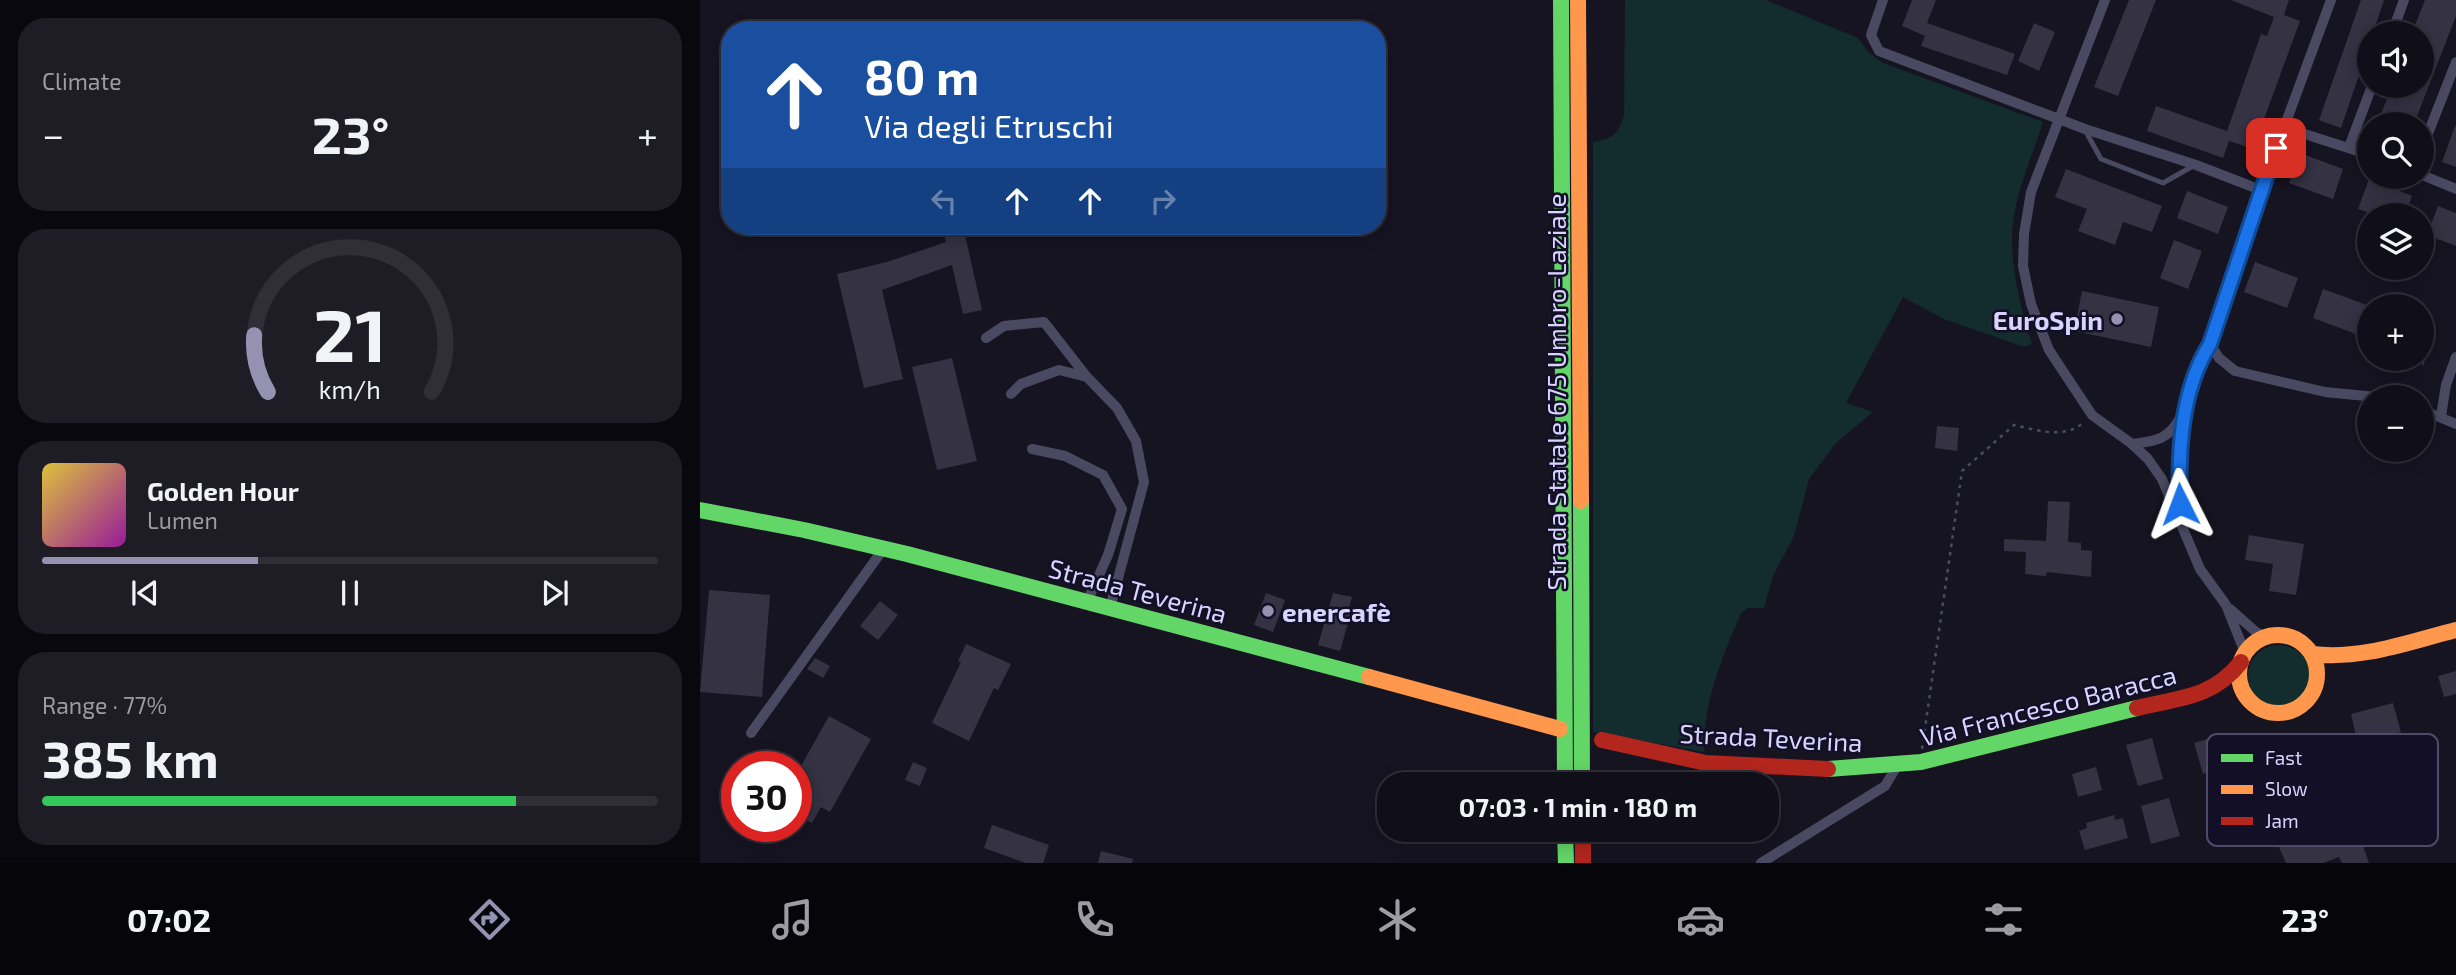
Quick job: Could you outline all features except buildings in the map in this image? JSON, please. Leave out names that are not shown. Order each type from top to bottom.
[{"type":"main road","name":"Strada Statale 675 Umbro-Laziale","points":[[1561,0],[1565,772]]},
{"type":"main road","name":"Strada Statale 675 Umbro-Laziale","points":[[1578,0],[1582,772]]},
{"type":"main road","name":"Strada Teverina","points":[[700,510],[761,520],[884,548],[1441,694],[1560,729]]},
{"type":"main road","points":[[2312,654],[2327,657],[2347,656],[2456,630]]},
{"type":"main road","points":[[2266,637],[2292,637],[2312,654],[2317,669],[2316,685],[2310,698],[2300,708],[2286,713],[2272,713],[2259,708],[2248,699],[2241,687],[2239,675],[2243,658],[2258,641],[2266,637]]},
{"type":"main road","points":[[2316,685],[2347,656]]},
{"type":"main road","name":"Via Francesco Baracca","points":[[1897,766],[2211,690],[2230,677],[2243,658]]},
{"type":"main road","name":"Via Francesco Baracca","points":[[2211,690],[2248,699]]},
{"type":"main road","name":"Strada Teverina","points":[[1602,740],[1705,763],[1835,769],[1897,766]]},
{"type":"main road","points":[[1566,842],[1566,863]]},
{"type":"main road","points":[[1583,842],[1583,863]]},
{"type":"street","points":[[1882,0],[1871,34],[1879,51],[2085,129],[2196,165],[2260,190]]},
{"type":"street","points":[[2105,0],[2031,192],[2024,234],[2023,266],[2031,304],[2049,350],[2092,415],[2132,444],[2148,459],[2162,479],[2200,569],[2226,605],[2256,632],[2266,637]]},
{"type":"street","points":[[2181,524],[2178,464],[2186,405],[2199,361],[2210,344],[2260,190],[2331,0]]},
{"type":"street","points":[[2396,21],[2404,0]]},
{"type":"street","points":[[2434,118],[2456,62]]},
{"type":"street","points":[[2348,147],[2367,98]]},
{"type":"street","points":[[2283,127],[2357,150]]},
{"type":"street","points":[[2434,180],[2456,189]]},
{"type":"street","points":[[985,338],[1004,326],[1044,322],[1087,377],[1118,408],[1136,441],[1144,482],[1110,608]]},
{"type":"street","points":[[2210,344],[2219,358],[2235,371],[2325,392],[2357,395]]},
{"type":"street","points":[[2441,416],[2446,385],[2456,357]]},
{"type":"street","points":[[1011,394],[1021,384],[1059,370],[1087,377]]},
{"type":"street","points":[[2132,444],[2159,441],[2176,426],[2186,405]]},
{"type":"street","points":[[2434,414],[2456,424]]},
{"type":"street","points":[[1032,449],[1065,456],[1103,475],[1122,509],[1108,555],[1087,602]]},
{"type":"street","points":[[751,733],[884,548]]},
{"type":"street","points":[[2226,605],[2243,658]]},
{"type":"street","points":[[1761,863],[1885,786],[1897,766]]},
{"type":"lane","points":[[2085,129],[2101,159],[2163,183],[2196,165]]},
{"type":"path","points":[[1920,762],[1962,471],[2014,425],[2051,433],[2075,430],[2092,415]]},
{"type":"green space","points":[[1625,0],[1766,0],[1858,38],[1869,53],[1883,63],[2043,122],[2015,210],[2012,243],[2015,278],[2032,344],[2024,347],[1944,319],[1903,297],[1846,403],[1873,412],[1836,443],[1809,479],[1794,536],[1773,576],[1764,608],[1748,608],[1741,613],[1710,698],[1704,752],[1593,732],[1593,142],[1613,135],[1624,116]]},
{"type":"green space","points":[[2273,645],[2285,645],[2301,654],[2308,664],[2308,688],[2301,698],[2285,707],[2273,707],[2262,702],[2253,693],[2248,682],[2248,670],[2253,659],[2262,650]]},
{"type":"traffic: fast","points":[[1561,0],[1565,772]]},
{"type":"traffic: fast","points":[[1581,501],[1582,772]]},
{"type":"traffic: fast","points":[[700,510],[907,554],[1369,677]]},
{"type":"traffic: fast","points":[[1828,769],[1921,762],[2137,708]]},
{"type":"traffic: fast","points":[[1565,842],[1566,863]]},
{"type":"traffic: slow","points":[[1578,0],[1581,501]]},
{"type":"traffic: slow","points":[[2312,654],[2367,652],[2456,630]]},
{"type":"traffic: slow","points":[[2278,635],[2293,638],[2306,646],[2314,659],[2317,674],[2314,689],[2306,702],[2293,710],[2278,713],[2263,710],[2250,702],[2242,689],[2239,674],[2242,659],[2250,646],[2263,638],[2278,635]]},
{"type":"traffic: slow","points":[[1369,677],[1560,729]]},
{"type":"traffic: jam","points":[[2137,708],[2181,699],[2207,690],[2230,674],[2241,662]]},
{"type":"traffic: jam","points":[[1602,740],[1706,763],[1828,769]]},
{"type":"traffic: jam","points":[[1583,842],[1583,863]]},
{"type":"place","name":"EuroSpin","points":[[2117,319]]},
{"type":"place","name":"enercafè","points":[[1268,611]]},
{"type":"route","points":[[2180,504],[2178,464],[2186,405],[2199,361],[2210,344],[2276,148]]}]
